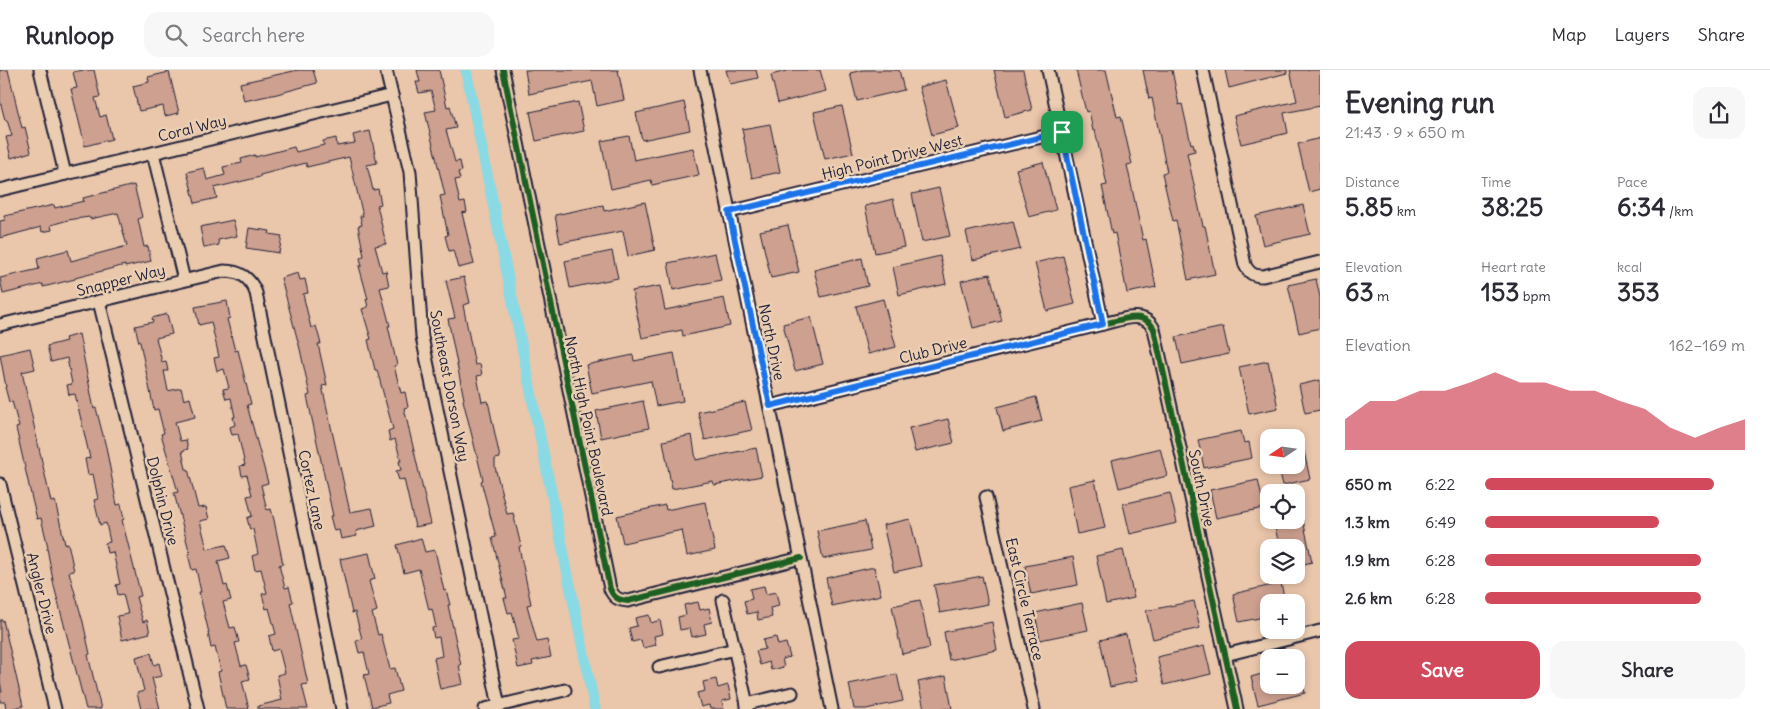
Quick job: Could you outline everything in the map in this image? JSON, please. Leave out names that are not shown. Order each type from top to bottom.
[{"type":"street","points":[[40,70],[65,174]]},
{"type":"street","name":"Southeast Dorson Way","points":[[386,70],[410,172],[422,337],[499,706]]},
{"type":"street","name":"North High Point Boulevard","points":[[503,70],[610,589],[613,596],[620,600],[628,601],[801,558]]},
{"type":"street","name":"North Drive","points":[[700,70],[832,709]]},
{"type":"street","points":[[1048,70],[1103,324]]},
{"type":"street","points":[[1203,70],[1248,271],[1255,276],[1263,276],[1320,262]]},
{"type":"street","name":"Coral Way","points":[[0,190],[392,95]]},
{"type":"street","name":"High Point Drive West","points":[[729,212],[1062,132]]},
{"type":"street","points":[[153,153],[184,280]]},
{"type":"street","name":"Snapper Way","points":[[0,325],[224,271],[232,271],[247,278]]},
{"type":"street","name":"Cortez Lane","points":[[247,278],[256,293],[342,709]]},
{"type":"street","name":"Dolphin Drive","points":[[99,301],[198,709]]},
{"type":"street","name":"South Drive","points":[[1103,324],[1144,317],[1154,329],[1237,709]]},
{"type":"street","name":"Club Drive","points":[[770,406],[1103,324]]},
{"type":"street","name":"Angler Drive","points":[[0,484],[55,709]]},
{"type":"street","name":"East Circle Terrace","points":[[986,497],[1034,709]]},
{"type":"street","points":[[723,600],[747,706],[792,693]]},
{"type":"street","points":[[1225,655],[1320,631]]},
{"type":"street","points":[[659,667],[735,649]]},
{"type":"street","points":[[485,709],[565,690]]},
{"type":"building","points":[[0,70],[8,70],[22,128],[25,127],[31,152],[11,158],[6,137],[12,136],[0,101]]},
{"type":"building","points":[[94,70],[100,97],[95,98],[100,117],[106,115],[112,139],[85,146],[71,89],[77,88],[73,72]]},
{"type":"building","points":[[298,70],[313,70],[317,83],[244,101],[240,83]]},
{"type":"building","points":[[417,70],[439,70],[447,107],[450,106],[456,128],[446,130],[455,162],[460,161],[462,171],[458,172],[460,179],[455,180],[460,203],[465,202],[467,212],[462,213],[474,264],[458,268],[453,250],[449,251],[445,236],[448,235],[440,196],[445,195],[425,112],[436,110],[431,91],[419,93],[416,82],[420,82]]},
{"type":"building","points":[[525,70],[618,70],[624,100],[597,106],[592,81],[529,94]]},
{"type":"building","points":[[726,70],[756,70],[758,78],[730,84]]},
{"type":"building","points":[[790,70],[820,70],[826,91],[778,103],[771,75]]},
{"type":"building","points":[[863,70],[899,70],[904,90],[857,101],[850,73]]},
{"type":"building","points":[[994,70],[1023,70],[1032,110],[1005,117]]},
{"type":"building","points":[[1076,70],[1106,70],[1117,117],[1121,116],[1132,164],[1127,165],[1143,240],[1146,239],[1156,287],[1127,293],[1115,233],[1112,234],[1102,186],[1107,185],[1095,130],[1093,131],[1089,111],[1086,112]]},
{"type":"building","points":[[1143,70],[1172,70],[1179,105],[1182,104],[1191,144],[1193,143],[1195,151],[1187,153],[1215,274],[1188,280],[1176,220],[1173,221],[1162,173],[1167,172],[1152,98],[1149,99]]},
{"type":"building","points":[[1225,70],[1287,70],[1287,73],[1229,88]]},
{"type":"building","points":[[1290,70],[1320,70],[1320,106],[1284,113],[1288,133],[1241,144],[1234,116],[1297,101]]},
{"type":"building","points":[[169,72],[179,113],[165,116],[163,106],[139,111],[133,86],[149,82],[148,77]]},
{"type":"building","points":[[946,80],[959,128],[932,135],[919,87]]},
{"type":"building","points":[[578,102],[584,131],[536,141],[530,112]]},
{"type":"building","points":[[684,102],[690,130],[642,140],[636,113]]},
{"type":"building","points":[[842,106],[853,153],[825,159],[814,112]]},
{"type":"building","points":[[770,124],[780,172],[752,178],[742,129]]},
{"type":"building","points":[[370,131],[377,163],[367,165],[373,190],[378,189],[381,204],[377,205],[386,244],[375,246],[382,272],[386,271],[389,286],[380,288],[390,326],[388,326],[397,365],[394,366],[401,393],[405,392],[408,407],[404,408],[431,524],[415,527],[404,479],[399,480],[396,471],[401,470],[399,461],[401,461],[395,439],[390,441],[388,431],[393,429],[377,370],[375,370],[368,340],[371,339],[362,309],[368,307],[366,299],[368,299],[359,266],[362,266],[360,258],[364,256],[358,226],[362,225],[360,216],[363,216],[349,157],[307,167],[306,163],[214,188],[217,198],[195,203],[187,172],[204,168],[207,180],[225,175],[223,167],[242,163],[241,159],[294,147],[296,152],[324,145],[323,141],[336,138],[337,146],[355,143],[353,135]]},
{"type":"building","points":[[629,136],[634,160],[693,148],[699,175],[652,185],[651,180],[611,189],[601,141]]},
{"type":"building","points":[[1320,138],[1320,189],[1309,192],[1298,144]]},
{"type":"building","points":[[1043,162],[1056,210],[1029,217],[1016,169]]},
{"type":"building","points":[[134,185],[142,217],[138,219],[144,247],[148,246],[151,261],[125,267],[125,265],[43,287],[43,284],[3,294],[0,278],[39,269],[37,258],[68,250],[71,261],[127,246],[118,213],[90,219],[89,217],[68,220],[51,225],[52,230],[42,232],[41,227],[0,238],[0,221],[5,220],[4,216],[54,205],[55,208],[84,201],[83,198]]},
{"type":"building","points":[[939,188],[950,236],[922,242],[912,194]]},
{"type":"building","points":[[893,199],[904,247],[875,253],[865,206]]},
{"type":"building","points":[[645,202],[655,250],[628,256],[623,231],[560,243],[555,215],[603,205],[604,211]]},
{"type":"building","points":[[1303,205],[1310,234],[1263,245],[1256,216]]},
{"type":"building","points":[[233,220],[237,236],[218,240],[219,245],[204,248],[200,227]]},
{"type":"building","points":[[1013,221],[1020,249],[973,260],[966,232]]},
{"type":"building","points":[[788,225],[799,272],[771,278],[760,231]]},
{"type":"building","points":[[249,228],[270,231],[269,234],[282,236],[279,253],[246,248]]},
{"type":"building","points":[[612,251],[618,278],[570,288],[565,261]]},
{"type":"building","points":[[715,253],[721,280],[673,290],[668,263]]},
{"type":"building","points":[[940,256],[946,284],[899,295],[893,267]]},
{"type":"building","points":[[1063,256],[1075,304],[1047,311],[1035,263]]},
{"type":"building","points":[[862,258],[868,286],[821,297],[814,270]]},
{"type":"building","points":[[298,273],[300,280],[305,279],[308,293],[303,294],[311,328],[316,326],[321,344],[318,344],[327,385],[322,386],[350,512],[372,508],[376,526],[356,531],[357,536],[341,539],[339,530],[334,531],[330,516],[333,516],[307,396],[310,395],[281,278]]},
{"type":"building","points":[[990,274],[1002,321],[973,328],[961,281]]},
{"type":"building","points":[[464,277],[470,303],[463,305],[475,365],[480,364],[482,375],[477,376],[482,402],[488,401],[500,458],[495,459],[495,467],[507,514],[513,513],[521,546],[519,547],[531,604],[527,605],[537,642],[547,640],[551,657],[532,661],[533,665],[518,668],[512,640],[519,639],[512,612],[508,613],[504,598],[507,598],[492,538],[496,537],[463,400],[448,319],[455,318],[446,281]]},
{"type":"building","points":[[1316,279],[1320,297],[1320,328],[1299,333],[1288,285]]},
{"type":"building","points":[[660,286],[665,310],[724,298],[730,326],[683,336],[682,330],[642,338],[632,291]]},
{"type":"building","points":[[883,299],[896,347],[868,354],[856,306]]},
{"type":"building","points":[[227,301],[230,318],[227,319],[235,351],[238,350],[251,404],[247,405],[268,483],[261,485],[267,510],[271,509],[274,520],[283,564],[279,565],[285,588],[289,587],[293,602],[290,603],[308,684],[302,685],[308,709],[258,709],[258,706],[282,700],[277,675],[285,673],[279,649],[272,651],[269,636],[276,634],[269,608],[266,609],[262,594],[267,593],[261,569],[255,570],[252,556],[258,554],[253,529],[250,530],[247,518],[252,516],[247,496],[252,495],[247,475],[242,476],[240,466],[245,465],[238,434],[232,435],[230,427],[235,425],[233,417],[235,417],[231,398],[226,399],[223,389],[229,388],[224,369],[217,371],[214,358],[219,357],[211,322],[199,325],[195,307]]},
{"type":"building","points":[[167,314],[172,334],[156,338],[162,362],[166,361],[168,371],[164,371],[168,391],[181,388],[184,400],[190,398],[195,417],[175,422],[180,441],[186,440],[188,449],[182,451],[198,508],[206,507],[209,519],[200,521],[207,549],[226,545],[230,558],[218,561],[224,586],[227,585],[231,600],[223,602],[230,628],[235,627],[239,642],[235,643],[241,666],[246,665],[250,679],[242,681],[249,709],[226,709],[218,672],[221,671],[215,647],[211,648],[196,569],[192,570],[188,554],[190,554],[174,493],[178,492],[161,434],[164,433],[158,409],[154,410],[135,326],[153,322],[152,318]]},
{"type":"building","points":[[811,317],[823,364],[795,371],[783,324]]},
{"type":"building","points":[[1223,327],[1229,354],[1182,364],[1176,337]]},
{"type":"building","points":[[79,334],[94,409],[96,408],[106,447],[117,505],[121,504],[124,519],[122,520],[141,596],[136,597],[143,622],[147,620],[150,633],[122,640],[117,616],[128,614],[123,594],[118,595],[116,585],[120,584],[113,552],[107,553],[105,543],[110,542],[106,523],[100,525],[94,500],[98,499],[93,474],[88,475],[85,459],[90,458],[75,394],[69,395],[67,385],[72,384],[67,358],[51,362],[47,346],[66,341],[65,338]]},
{"type":"building","points":[[30,348],[35,369],[22,372],[51,502],[55,501],[65,544],[68,543],[74,571],[69,572],[83,622],[90,654],[88,655],[101,709],[86,709],[54,586],[41,518],[37,519],[32,499],[16,428],[19,427],[12,401],[9,402],[5,387],[0,355]]},
{"type":"building","points":[[674,353],[683,401],[656,406],[651,381],[592,393],[586,365],[633,355],[634,361]]},
{"type":"building","points":[[1268,361],[1278,408],[1249,414],[1239,367]]},
{"type":"building","points":[[1320,380],[1320,410],[1305,413],[1299,385]]},
{"type":"building","points":[[1036,397],[1042,421],[1003,431],[997,407]]},
{"type":"building","points":[[643,401],[649,428],[601,438],[596,411]]},
{"type":"building","points":[[745,402],[752,430],[705,440],[698,412]]},
{"type":"building","points":[[948,419],[954,443],[915,452],[909,428]]},
{"type":"building","points":[[1241,431],[1244,443],[1249,442],[1252,458],[1204,468],[1198,440]]},
{"type":"building","points":[[692,435],[696,460],[756,448],[762,476],[714,485],[713,481],[672,489],[663,441]]},
{"type":"building","points":[[1160,448],[1167,476],[1119,488],[1112,460]]},
{"type":"building","points":[[1305,456],[1310,479],[1283,484],[1280,474],[1305,474]]},
{"type":"building","points":[[1095,480],[1105,528],[1077,534],[1068,486]]},
{"type":"building","points":[[1258,480],[1260,509],[1216,518],[1210,490]]},
{"type":"building","points":[[1170,493],[1177,523],[1130,534],[1123,504]]},
{"type":"building","points":[[705,502],[715,550],[687,556],[682,530],[623,543],[617,516],[665,505],[666,510]]},
{"type":"building","points":[[910,519],[921,566],[894,572],[883,525]]},
{"type":"building","points":[[865,521],[871,550],[823,559],[817,531]]},
{"type":"building","points":[[1275,529],[1305,529],[1312,562],[1305,564],[1305,539],[1278,539]]},
{"type":"building","points":[[421,538],[425,552],[435,550],[444,591],[446,590],[450,605],[448,605],[461,665],[459,665],[463,684],[440,689],[434,658],[442,656],[439,637],[434,638],[432,628],[436,627],[432,609],[429,610],[419,569],[404,573],[397,545]]},
{"type":"building","points":[[1123,550],[1134,598],[1106,604],[1096,556]]},
{"type":"building","points":[[369,553],[375,579],[369,581],[377,611],[372,613],[378,635],[381,634],[390,669],[395,668],[401,691],[387,695],[389,703],[372,707],[364,675],[369,674],[364,652],[359,653],[356,641],[362,639],[355,612],[352,613],[340,559]]},
{"type":"building","points":[[1073,557],[1078,585],[1031,594],[1025,566]]},
{"type":"building","points":[[874,567],[881,595],[832,606],[826,578]]},
{"type":"building","points":[[982,576],[988,604],[940,613],[934,585]]},
{"type":"building","points":[[1281,584],[1283,594],[1260,594],[1260,618],[1239,622],[1233,594]]},
{"type":"building","points":[[764,586],[766,594],[776,592],[779,606],[770,608],[772,617],[758,620],[757,612],[747,614],[744,601],[752,599],[750,589]]},
{"type":"building","points":[[920,600],[930,648],[902,654],[892,606]]},
{"type":"building","points":[[1194,601],[1200,628],[1153,639],[1146,611]]},
{"type":"building","points":[[698,602],[700,610],[709,608],[712,622],[704,624],[706,634],[692,637],[690,628],[680,630],[678,617],[686,615],[684,605]]},
{"type":"building","points":[[1082,603],[1088,630],[1040,640],[1035,613]]},
{"type":"building","points":[[649,615],[651,623],[660,620],[663,634],[654,636],[656,645],[643,648],[641,640],[632,642],[629,628],[637,626],[635,618]]},
{"type":"building","points":[[0,620],[3,620],[23,706],[8,709],[6,709],[5,702],[0,702],[0,692],[2,692],[0,681]]},
{"type":"building","points":[[992,622],[997,650],[949,660],[944,632]]},
{"type":"building","points":[[1126,634],[1137,681],[1110,687],[1100,640]]},
{"type":"building","points":[[776,637],[778,645],[786,643],[790,657],[782,659],[784,667],[771,670],[769,662],[760,665],[756,651],[765,649],[763,640]]},
{"type":"building","points":[[1204,646],[1211,674],[1164,685],[1157,657]]},
{"type":"building","points":[[151,653],[154,665],[159,663],[162,676],[152,678],[160,709],[141,709],[137,693],[144,691],[136,657]]},
{"type":"building","points":[[897,674],[903,701],[866,709],[854,709],[849,684]]},
{"type":"building","points":[[1260,674],[1260,694],[1301,694],[1258,705],[1251,677]]},
{"type":"building","points":[[946,676],[952,709],[924,709],[918,682]]},
{"type":"building","points":[[716,679],[718,688],[728,685],[731,699],[722,701],[724,709],[710,709],[709,705],[701,707],[697,693],[705,691],[703,682]]},
{"type":"waterway","points":[[466,70],[595,709]]},
{"type":"cycle path","points":[[503,70],[610,589],[617,598],[628,601],[801,558]]},
{"type":"cycle path","points":[[770,406],[1124,319],[1144,319],[1154,329],[1237,709]]},
{"type":"route","points":[[1062,132],[1103,324],[770,406],[729,212],[1062,132]]}]
